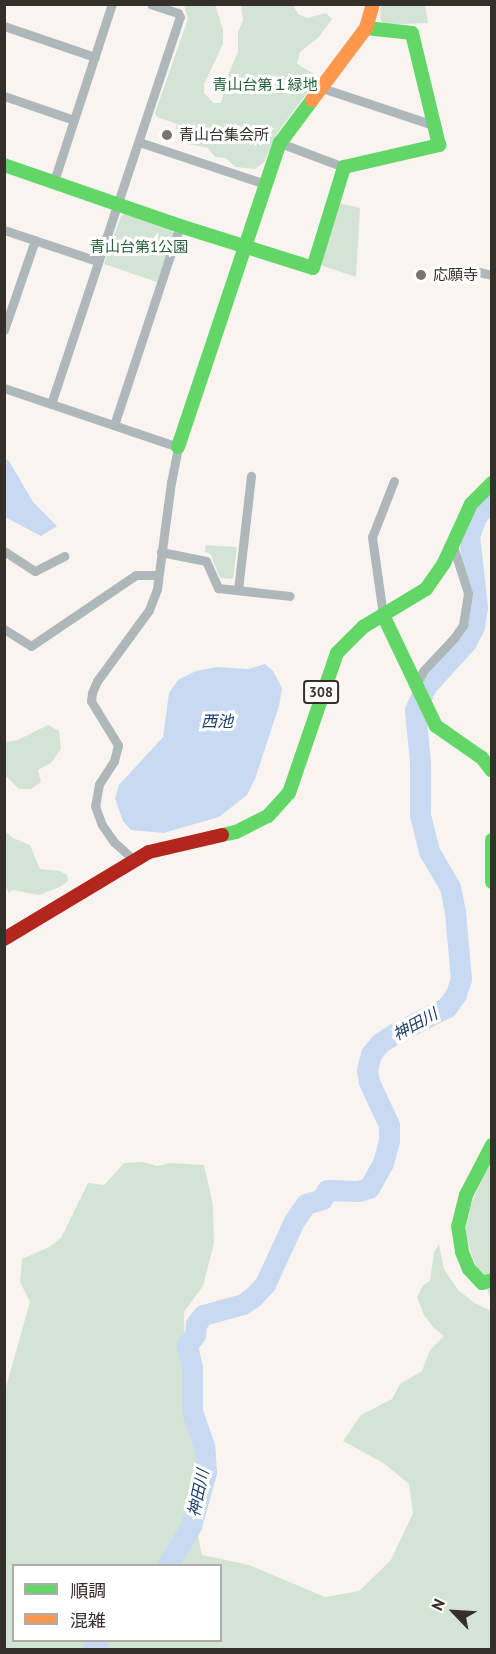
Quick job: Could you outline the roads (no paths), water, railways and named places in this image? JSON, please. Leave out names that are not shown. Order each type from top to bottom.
[{"type":"main road","points":[[178,447],[280,143],[366,28],[373,4]]},
{"type":"main road","points":[[4,165],[180,226],[313,268],[345,167],[438,147],[436,126],[412,33],[366,28]]},
{"type":"main road","name":"308","points":[[4,939],[110,877],[133,859],[148,852],[236,832],[267,816],[289,793],[297,775],[322,688],[338,653],[363,627],[426,589],[453,545],[471,504],[492,483]]},
{"type":"main road","points":[[383,615],[436,726],[482,758],[492,771]]},
{"type":"main road","points":[[492,840],[492,882]]},
{"type":"main road","points":[[492,1145],[466,1195],[458,1226],[462,1252],[470,1269],[482,1283],[492,1280]]},
{"type":"street","points":[[54,181],[112,4]]},
{"type":"street","points":[[51,404],[180,17],[178,13],[152,4]]},
{"type":"street","points":[[4,26],[95,57]]},
{"type":"street","points":[[322,88],[436,126]]},
{"type":"street","points":[[4,96],[74,120]]},
{"type":"street","points":[[139,142],[266,184]]},
{"type":"street","points":[[280,143],[345,167]]},
{"type":"street","points":[[114,424],[180,226]]},
{"type":"street","points":[[4,230],[97,261]]},
{"type":"street","points":[[4,330],[35,240]]},
{"type":"street","points":[[470,270],[492,275]]},
{"type":"street","points":[[4,388],[178,447],[157,589],[149,610],[98,681],[92,693],[92,701],[118,745],[114,760],[99,784],[95,806],[102,825],[114,842],[133,859]]},
{"type":"street","points":[[238,590],[251,476]]},
{"type":"street","points":[[383,615],[372,537],[394,481]]},
{"type":"street","points":[[415,686],[424,670],[463,625],[468,592],[453,545]]},
{"type":"street","points":[[4,551],[35,571],[64,556]]},
{"type":"street","points":[[162,552],[206,561],[218,588],[290,596]]},
{"type":"street","points":[[4,629],[31,646],[136,575],[158,575]]},
{"type":"water","points":[[5,458],[33,502],[57,526],[41,536],[5,517]]},
{"type":"water","name":"西池","points":[[265,664],[273,671],[282,688],[279,706],[255,779],[247,795],[219,817],[164,833],[131,830],[123,821],[115,799],[119,785],[163,737],[169,693],[178,680],[196,671],[217,667],[248,669]]},
{"type":"waterway","name":"神田川","points":[[168,1564],[191,1526],[206,1472],[204,1446],[192,1412],[192,1367],[187,1345],[195,1335],[196,1324],[203,1315],[243,1304],[265,1284],[294,1221],[306,1204],[322,1199],[327,1190],[358,1191],[369,1188],[383,1163],[389,1141],[389,1125],[369,1082],[367,1070],[371,1054],[380,1043],[394,1034],[447,1007],[456,994],[461,979],[455,912],[450,887],[429,851],[420,815],[420,762],[415,710],[426,686],[466,642],[474,626],[477,607],[469,536],[476,517],[492,497]]},
{"type":"waterway","name":"神田川","points":[[93,1650],[97,1642]]},
{"type":"place","name":"青山台集会所","points":[[167,135]]},
{"type":"place","name":"応願寺","points":[[421,275]]},
{"type":"park label","name":"青山台第１緑地","points":[[265,85]]},
{"type":"park label","name":"青山台第1公園","points":[[139,247]]}]
